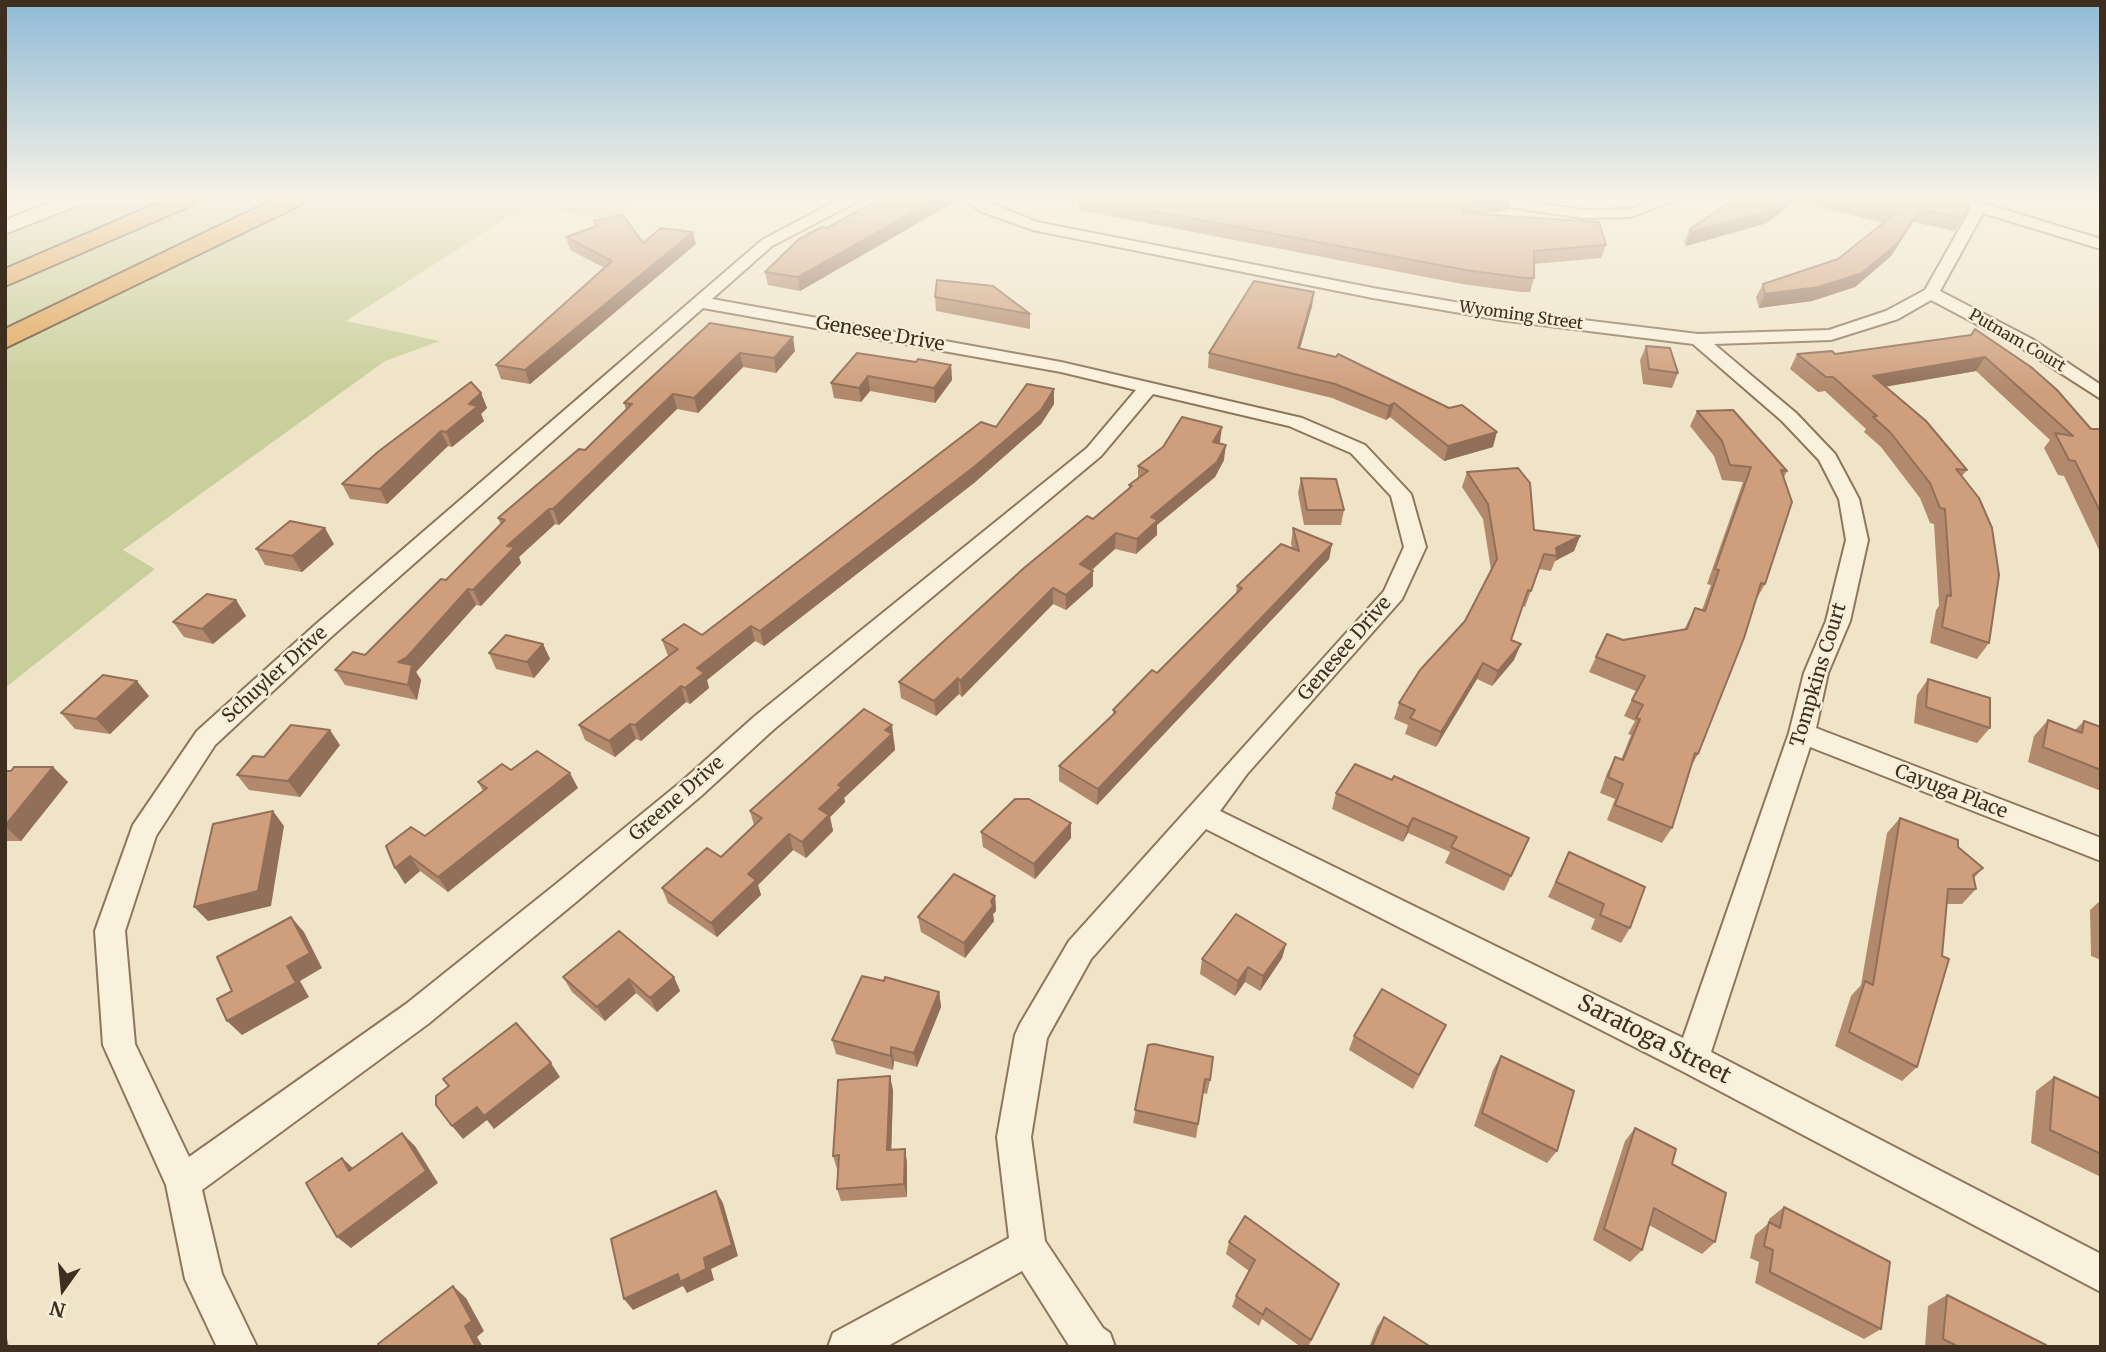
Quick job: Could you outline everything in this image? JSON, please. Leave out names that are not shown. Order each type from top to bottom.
[{"type":"highway","points":[[5,278],[39,263]]},
{"type":"highway","points":[[5,341],[159,263]]},
{"type":"street","name":"Schuyler Drive","points":[[238,1347],[204,1279],[183,1183],[119,1045],[110,931],[143,833],[206,738],[744,263]]},
{"type":"street","name":"Wyoming Street","points":[[1221,263],[1501,315],[1698,339],[1831,335],[1892,314],[1931,293]]},
{"type":"street","points":[[1931,293],[1948,263]]},
{"type":"street","name":"Putnam Court","points":[[1931,293],[2026,342],[2101,394]]},
{"type":"street","name":"Genesee Drive","points":[[699,302],[1047,364],[1295,422],[1358,449],[1401,494],[1415,547],[1394,594],[1238,767],[1202,815],[1080,950],[1031,1035],[1014,1137],[1028,1247],[1089,1342],[1096,1347]]},
{"type":"street","name":"Tompkins Court","points":[[1692,1059],[1802,733],[1816,673],[1838,621],[1857,540],[1849,499],[1828,458],[1789,417],[1698,339]]},
{"type":"street","name":"Greene Drive","points":[[183,1183],[417,1014],[587,875],[764,723],[1094,452],[1148,388]]},
{"type":"street","name":"Cayuga Place","points":[[1802,733],[2101,850]]},
{"type":"street","name":"Saratoga Street","points":[[1202,815],[1692,1059],[2101,1274]]},
{"type":"street","points":[[848,1347],[1028,1247]]},
{"type":"green space","points":[[5,263],[21,263],[5,270]]},
{"type":"green space","points":[[55,263],[150,263],[5,333],[5,285]]},
{"type":"green space","points":[[177,263],[436,263],[346,321],[440,341],[385,361],[123,550],[155,569],[5,688],[5,347]]},
{"type":"building","points":[[610,263],[655,263],[525,370],[496,365]]},
{"type":"building","points":[[774,263],[823,263],[798,277],[765,272]]},
{"type":"building","points":[[1429,263],[1534,263],[1534,278],[1525,278]]},
{"type":"building","points":[[1826,263],[1874,263],[1862,273],[1819,287],[1765,294],[1763,284]]},
{"type":"building","points":[[937,280],[993,286],[1030,314],[935,297]]},
{"type":"building","points":[[1254,281],[1314,292],[1298,348],[1336,357],[1338,354],[1449,408],[1462,405],[1497,432],[1448,446],[1394,403],[1389,406],[1335,384],[1209,353]]},
{"type":"building","points":[[710,323],[793,337],[774,358],[740,353],[694,398],[673,394],[553,509],[549,509],[507,546],[515,547],[473,590],[468,589],[407,657],[398,662],[412,665],[408,685],[335,670],[353,652],[365,655],[441,579],[446,580],[505,520],[498,518],[579,449],[585,450],[632,404],[624,403]]},
{"type":"building","points":[[1975,329],[2031,367],[2057,390],[2091,429],[2101,431],[2101,513],[2075,461],[2069,460],[2055,433],[2073,436],[1985,357],[1873,376],[1926,421],[1967,470],[1956,469],[1979,498],[1992,528],[1999,575],[1989,643],[1942,627],[1947,595],[1951,596],[1945,509],[1940,508],[1930,483],[1890,432],[1873,417],[1877,416],[1833,377],[1826,377],[1797,354],[1832,351],[1835,354],[1971,335]]},
{"type":"building","points":[[1646,346],[1670,348],[1678,373],[1649,369]]},
{"type":"building","points":[[857,353],[951,365],[934,388],[868,376],[859,388],[831,383]]},
{"type":"building","points":[[471,382],[481,393],[469,404],[478,406],[446,432],[441,431],[380,489],[342,484],[379,451]]},
{"type":"building","points":[[1027,384],[1054,389],[1041,410],[974,467],[760,631],[751,626],[697,668],[704,673],[685,688],[681,686],[635,725],[630,724],[609,741],[579,725],[678,649],[662,640],[684,624],[702,635],[981,422],[996,427]]},
{"type":"building","points":[[1733,410],[1787,471],[1781,470],[1792,502],[1765,584],[1761,583],[1744,638],[1698,754],[1695,753],[1672,828],[1615,805],[1623,784],[1608,777],[1615,757],[1623,760],[1640,719],[1636,718],[1643,705],[1632,700],[1645,676],[1596,657],[1607,634],[1623,640],[1687,629],[1695,608],[1705,611],[1719,570],[1715,569],[1751,467],[1730,465],[1722,441],[1697,411]]},
{"type":"building","points":[[1182,417],[1222,427],[1213,442],[1226,445],[1217,462],[1151,517],[1158,520],[1137,539],[1116,533],[1080,564],[1093,571],[1066,595],[1053,588],[960,681],[958,678],[934,701],[899,682],[1024,568],[1087,516],[1093,519],[1132,486],[1129,485],[1148,471],[1138,466],[1163,447]]},
{"type":"building","points":[[1518,468],[1530,483],[1534,530],[1580,536],[1556,548],[1557,556],[1544,554],[1511,640],[1521,644],[1498,671],[1483,663],[1441,732],[1410,718],[1415,710],[1399,703],[1420,670],[1465,621],[1497,559],[1488,504],[1467,472]]},
{"type":"building","points":[[1301,478],[1336,479],[1344,510],[1307,510]]},
{"type":"building","points":[[290,521],[325,528],[292,556],[256,549]]},
{"type":"building","points":[[1293,528],[1332,544],[1098,789],[1059,766],[1116,712],[1113,710],[1152,670],[1157,673],[1242,588],[1237,586],[1281,544],[1299,551]]},
{"type":"building","points":[[207,594],[236,600],[202,629],[173,622]]},
{"type":"building","points":[[506,635],[543,644],[527,662],[489,653]]},
{"type":"building","points":[[103,675],[137,681],[96,719],[61,713]]},
{"type":"building","points":[[1928,679],[1990,698],[1990,728],[1926,707]]},
{"type":"building","points":[[864,709],[892,725],[885,730],[892,734],[838,785],[842,787],[819,809],[829,815],[802,842],[789,834],[748,874],[756,880],[711,923],[662,888],[707,848],[721,857],[762,818],[750,811]]},
{"type":"building","points":[[2048,720],[2082,733],[2084,721],[2101,727],[2101,770],[2043,747]]},
{"type":"building","points":[[291,725],[330,730],[288,781],[237,775],[253,756],[264,757]]},
{"type":"building","points":[[537,751],[570,773],[438,877],[410,856],[395,868],[386,846],[411,827],[425,836],[487,788],[478,782],[502,764],[511,770]]},
{"type":"building","points":[[1355,764],[1392,780],[1394,776],[1529,838],[1511,876],[1451,847],[1457,837],[1413,818],[1408,827],[1336,793]]},
{"type":"building","points":[[14,767],[53,767],[5,826],[5,771],[11,771]]},
{"type":"building","points":[[1015,799],[1029,799],[1071,823],[1034,864],[981,832]]},
{"type":"building","points":[[273,811],[258,891],[194,907],[213,824]]},
{"type":"building","points":[[1900,818],[1958,840],[1958,847],[1983,868],[1973,875],[1976,889],[1948,889],[1942,956],[1949,959],[1917,1067],[1849,1032],[1865,981],[1873,985]]},
{"type":"building","points":[[1569,852],[1645,887],[1630,928],[1600,915],[1604,904],[1556,882]]},
{"type":"building","points":[[954,874],[995,896],[991,901],[993,906],[964,943],[918,917]]},
{"type":"building","points":[[1236,914],[1286,944],[1263,976],[1248,967],[1238,981],[1202,959]]},
{"type":"building","points":[[291,917],[310,953],[287,966],[296,983],[227,1021],[217,999],[232,991],[217,957]]},
{"type":"building","points":[[619,931],[674,977],[650,998],[629,979],[597,1007],[563,977]]},
{"type":"building","points":[[862,976],[884,981],[885,977],[939,992],[914,1053],[891,1047],[891,1056],[832,1040]]},
{"type":"building","points":[[1382,989],[1446,1025],[1419,1075],[1354,1036]]},
{"type":"building","points":[[516,1023],[551,1063],[484,1116],[477,1107],[452,1126],[436,1105],[436,1096],[449,1086],[443,1079]]},
{"type":"building","points":[[1148,1045],[1213,1057],[1210,1080],[1205,1079],[1198,1124],[1135,1110]]},
{"type":"building","points":[[1501,1056],[1574,1091],[1557,1151],[1482,1113]]},
{"type":"building","points":[[890,1076],[887,1150],[905,1149],[904,1184],[837,1189],[839,1155],[833,1156],[838,1080]]},
{"type":"building","points":[[2054,1077],[2101,1099],[2101,1154],[2050,1130]]},
{"type":"building","points":[[1635,1128],[1676,1149],[1672,1164],[1726,1193],[1715,1242],[1654,1208],[1642,1250],[1604,1229]]},
{"type":"building","points":[[402,1133],[426,1171],[337,1237],[306,1183],[342,1158],[349,1171]]},
{"type":"building","points":[[716,1191],[732,1245],[704,1258],[706,1269],[680,1282],[678,1274],[624,1299],[611,1239]]},
{"type":"building","points":[[1784,1207],[1890,1262],[1881,1329],[1770,1272],[1773,1250],[1764,1246],[1769,1222],[1780,1228]]},
{"type":"building","points":[[1245,1216],[1339,1284],[1311,1340],[1266,1308],[1263,1315],[1236,1296],[1255,1260],[1229,1242]]},
{"type":"building","points":[[453,1286],[472,1321],[465,1326],[476,1347],[379,1347],[378,1344]]},
{"type":"building","points":[[1947,1295],[2046,1347],[1959,1347],[1943,1339]]},
{"type":"building","points":[[1384,1317],[1431,1347],[1372,1347]]}]
